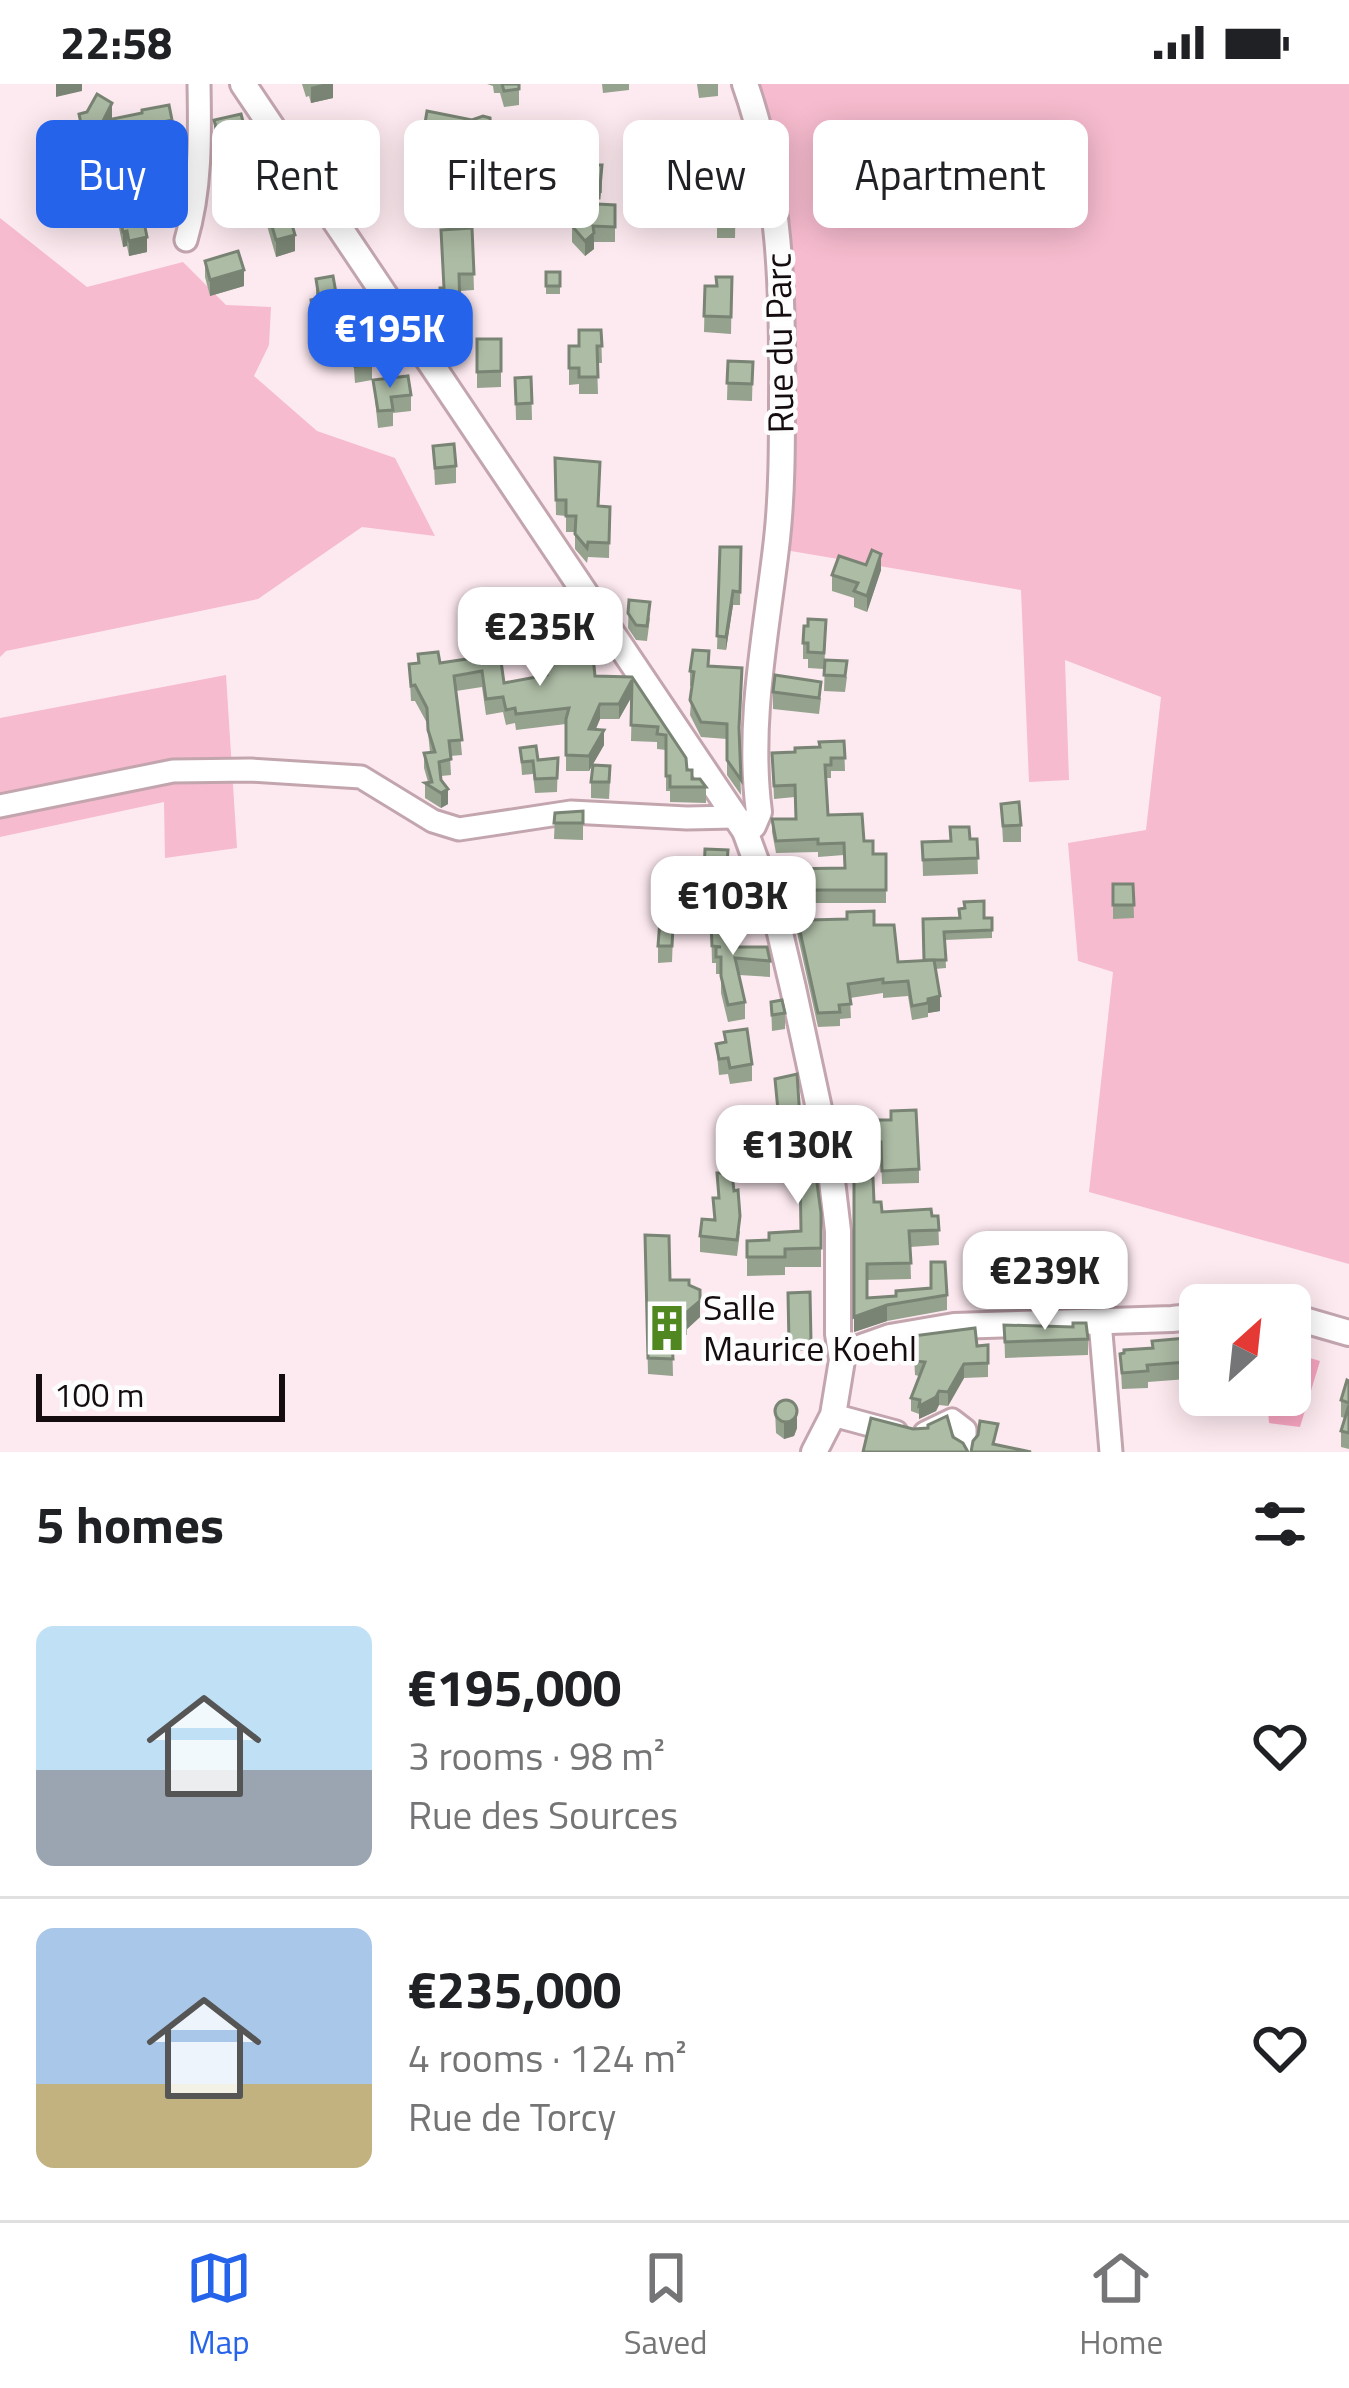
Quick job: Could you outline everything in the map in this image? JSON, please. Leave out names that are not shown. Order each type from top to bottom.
[{"type":"street","points":[[186,240],[200,137],[199,84]]},
{"type":"street","points":[[243,84],[740,824],[776,916],[829,1155],[838,1231],[842,1354],[832,1415],[814,1452]]},
{"type":"street","name":"Rue du Parc","points":[[740,824],[752,826],[759,812],[757,696],[778,534],[783,307],[767,175],[757,118],[745,84]]},
{"type":"street","points":[[0,806],[172,772],[250,770],[361,777],[433,821],[459,829],[572,812],[740,824]]},
{"type":"street","points":[[842,1354],[890,1337],[955,1326],[1179,1317]]},
{"type":"street","points":[[1100,1321],[1111,1452]]},
{"type":"street","points":[[1311,1322],[1349,1333]]},
{"type":"street","points":[[832,1415],[915,1438],[952,1420],[965,1430],[965,1452]]},
{"type":"shaded area","points":[[746,84],[1349,84],[1349,1264],[1089,1192],[1113,972],[1078,961],[1068,843],[1146,830],[1161,697],[1065,660],[1069,780],[1029,782],[1021,590],[785,550],[793,303],[777,228],[789,228],[789,120],[754,120]]},
{"type":"shaded area","points":[[0,218],[87,287],[183,262],[226,305],[271,307],[269,345],[254,376],[317,431],[395,458],[435,536],[362,527],[258,599],[6,651],[0,657]]},
{"type":"shaded area","points":[[226,675],[237,848],[165,858],[164,802],[0,837],[0,718]]},
{"type":"shaded area","points":[[1311,1358],[1320,1361],[1311,1391]]},
{"type":"shaded area","points":[[1268,1416],[1303,1416],[1300,1427],[1269,1423]]},
{"type":"building","points":[[502,84],[519,84],[519,89],[504,91]]},
{"type":"building","points":[[97,94],[112,103],[104,120],[80,120],[79,114],[87,112]]},
{"type":"building","points":[[169,105],[172,120],[108,120],[142,110]]},
{"type":"building","points":[[427,111],[472,120],[426,120]]},
{"type":"building","points":[[599,204],[615,205],[615,227],[599,226]]},
{"type":"building","points":[[122,228],[145,228],[147,237],[129,241],[127,231]]},
{"type":"building","points":[[272,228],[293,228],[295,235],[276,240]]},
{"type":"building","points":[[472,228],[474,274],[459,274],[460,309],[440,309],[440,288],[444,288],[441,230]]},
{"type":"building","points":[[574,228],[593,228],[585,241]]},
{"type":"building","points":[[238,251],[244,270],[210,280],[205,261]]},
{"type":"building","points":[[546,272],[560,272],[560,286],[546,286]]},
{"type":"building","points":[[333,276],[339,310],[313,315],[311,300],[319,298],[316,279]]},
{"type":"building","points":[[716,277],[732,277],[731,317],[704,316],[705,286],[717,286]]},
{"type":"building","points":[[579,330],[601,330],[598,377],[579,377],[579,368],[569,368],[569,346],[579,346]]},
{"type":"building","points":[[369,339],[372,364],[355,366],[352,341]]},
{"type":"building","points":[[477,339],[501,339],[501,371],[477,372]]},
{"type":"building","points":[[728,361],[753,362],[752,384],[727,383]]},
{"type":"building","points":[[408,376],[411,395],[391,397],[393,410],[378,411],[373,380]]},
{"type":"building","points":[[531,377],[532,403],[516,404],[515,378]]},
{"type":"building","points":[[454,444],[456,466],[435,468],[433,446]]},
{"type":"building","points":[[555,458],[600,462],[598,506],[610,507],[609,543],[588,542],[587,548],[575,534],[576,516],[566,516],[566,500],[556,500]]},
{"type":"building","points":[[720,547],[741,547],[740,592],[733,591],[726,637],[717,636]]},
{"type":"building","points":[[872,550],[881,554],[867,596],[854,591],[858,583],[832,575],[839,556],[866,565]]},
{"type":"building","points":[[563,590],[574,600],[578,597],[588,611],[581,615],[590,627],[595,676],[632,677],[686,758],[692,779],[700,779],[706,787],[670,787],[666,735],[657,734],[658,727],[631,725],[632,680],[619,704],[600,704],[589,729],[604,730],[589,756],[566,755],[569,708],[516,714],[515,708],[506,710],[503,697],[486,699],[482,671],[454,676],[462,740],[449,741],[451,759],[439,762],[441,780],[448,789],[441,793],[425,783],[432,782],[424,753],[435,752],[427,708],[415,685],[411,686],[409,664],[419,663],[418,654],[438,652],[440,663],[500,654],[504,683],[547,675],[543,645],[505,648],[501,627],[549,619],[545,592]]},
{"type":"building","points":[[629,600],[650,602],[647,626],[636,625],[628,613]]},
{"type":"building","points":[[808,619],[826,620],[824,653],[808,652],[808,643],[803,643]]},
{"type":"building","points":[[693,650],[709,651],[708,666],[742,668],[741,780],[727,760],[727,724],[701,722],[690,700]]},
{"type":"building","points":[[825,660],[847,661],[845,676],[824,675]]},
{"type":"building","points":[[775,675],[821,682],[819,698],[773,692]]},
{"type":"building","points":[[844,741],[845,758],[831,758],[831,765],[825,765],[828,815],[862,814],[864,841],[873,841],[873,854],[886,854],[886,890],[790,890],[786,869],[845,868],[844,843],[776,841],[772,819],[796,819],[795,785],[774,786],[772,753]]},
{"type":"building","points":[[536,746],[538,760],[558,758],[557,778],[535,779],[533,761],[522,762],[520,748]]},
{"type":"building","points":[[593,765],[610,766],[609,782],[591,782]]},
{"type":"building","points":[[1019,802],[1021,825],[1003,826],[1001,804]]},
{"type":"building","points":[[583,811],[583,823],[554,823],[555,813]]},
{"type":"building","points":[[950,827],[969,827],[970,839],[977,839],[978,858],[923,860],[922,842],[951,841]]},
{"type":"building","points":[[705,849],[728,850],[726,875],[704,874]]},
{"type":"building","points":[[1113,884],[1133,884],[1134,905],[1113,905]]},
{"type":"building","points":[[984,901],[984,918],[992,918],[992,930],[944,932],[946,960],[924,960],[923,919],[960,918],[964,902]]},
{"type":"building","points":[[661,907],[674,908],[672,946],[658,946]]},
{"type":"building","points":[[874,911],[874,925],[894,925],[898,962],[934,960],[940,996],[912,1006],[908,981],[883,983],[883,979],[848,984],[851,1004],[839,1005],[840,1012],[818,1013],[796,913],[809,913],[809,920],[847,919],[847,912]]},
{"type":"building","points":[[711,922],[737,922],[738,947],[767,947],[770,961],[735,958],[745,1002],[728,1005],[721,957],[716,957],[716,947],[721,947],[712,946]]},
{"type":"building","points":[[782,1000],[785,1013],[772,1015],[771,1002]]},
{"type":"building","points":[[747,1029],[752,1064],[730,1068],[728,1058],[719,1059],[716,1044],[726,1042],[724,1032]]},
{"type":"building","points":[[797,1074],[800,1118],[779,1121],[775,1079]]},
{"type":"building","points":[[916,1110],[919,1169],[882,1171],[881,1142],[846,1143],[841,1120],[891,1120],[891,1111]]},
{"type":"building","points":[[808,1116],[821,1248],[785,1249],[785,1257],[747,1257],[747,1241],[769,1240],[769,1233],[801,1231],[796,1119]]},
{"type":"building","points":[[717,1173],[732,1173],[734,1191],[738,1190],[737,1240],[700,1236],[702,1219],[715,1220]]},
{"type":"building","points":[[854,1178],[873,1178],[874,1202],[881,1202],[882,1212],[931,1209],[932,1216],[938,1216],[939,1230],[909,1231],[911,1263],[867,1264],[867,1298],[931,1288],[931,1262],[945,1262],[947,1295],[887,1305],[854,1317]]},
{"type":"building","name":"Salle Maurice Koehl","points":[[645,1235],[669,1236],[670,1280],[689,1280],[689,1285],[700,1290],[700,1301],[687,1312],[687,1319],[671,1319],[673,1359],[648,1358]]},
{"type":"building","points":[[998,1258],[999,1279],[985,1280],[984,1259]]},
{"type":"building","points":[[1087,1270],[1087,1292],[1003,1291],[1002,1275]]},
{"type":"building","points":[[810,1292],[811,1342],[789,1343],[788,1293]]},
{"type":"building","points":[[1073,1323],[1086,1323],[1088,1339],[1005,1342],[1004,1325],[1073,1327]]},
{"type":"building","points":[[975,1328],[977,1346],[988,1345],[988,1363],[964,1364],[948,1392],[939,1391],[919,1406],[920,1400],[911,1398],[925,1362],[915,1361],[913,1336]]},
{"type":"building","points":[[1179,1339],[1179,1363],[1122,1373],[1120,1354],[1153,1348],[1152,1341]]},
{"type":"building","points":[[1349,1381],[1349,1403],[1341,1400]]},
{"type":"building","points":[[786,1400],[797,1411],[786,1422],[775,1411]]},
{"type":"building","points":[[1349,1405],[1349,1433],[1341,1431]]},
{"type":"building","points":[[947,1416],[953,1437],[968,1452],[863,1452],[871,1418],[913,1429],[928,1428]]},
{"type":"building","points":[[980,1421],[998,1424],[993,1444],[1031,1452],[971,1452]]},
{"type":"place","name":"Salle Maurice Koehl","points":[[667,1328]]}]
